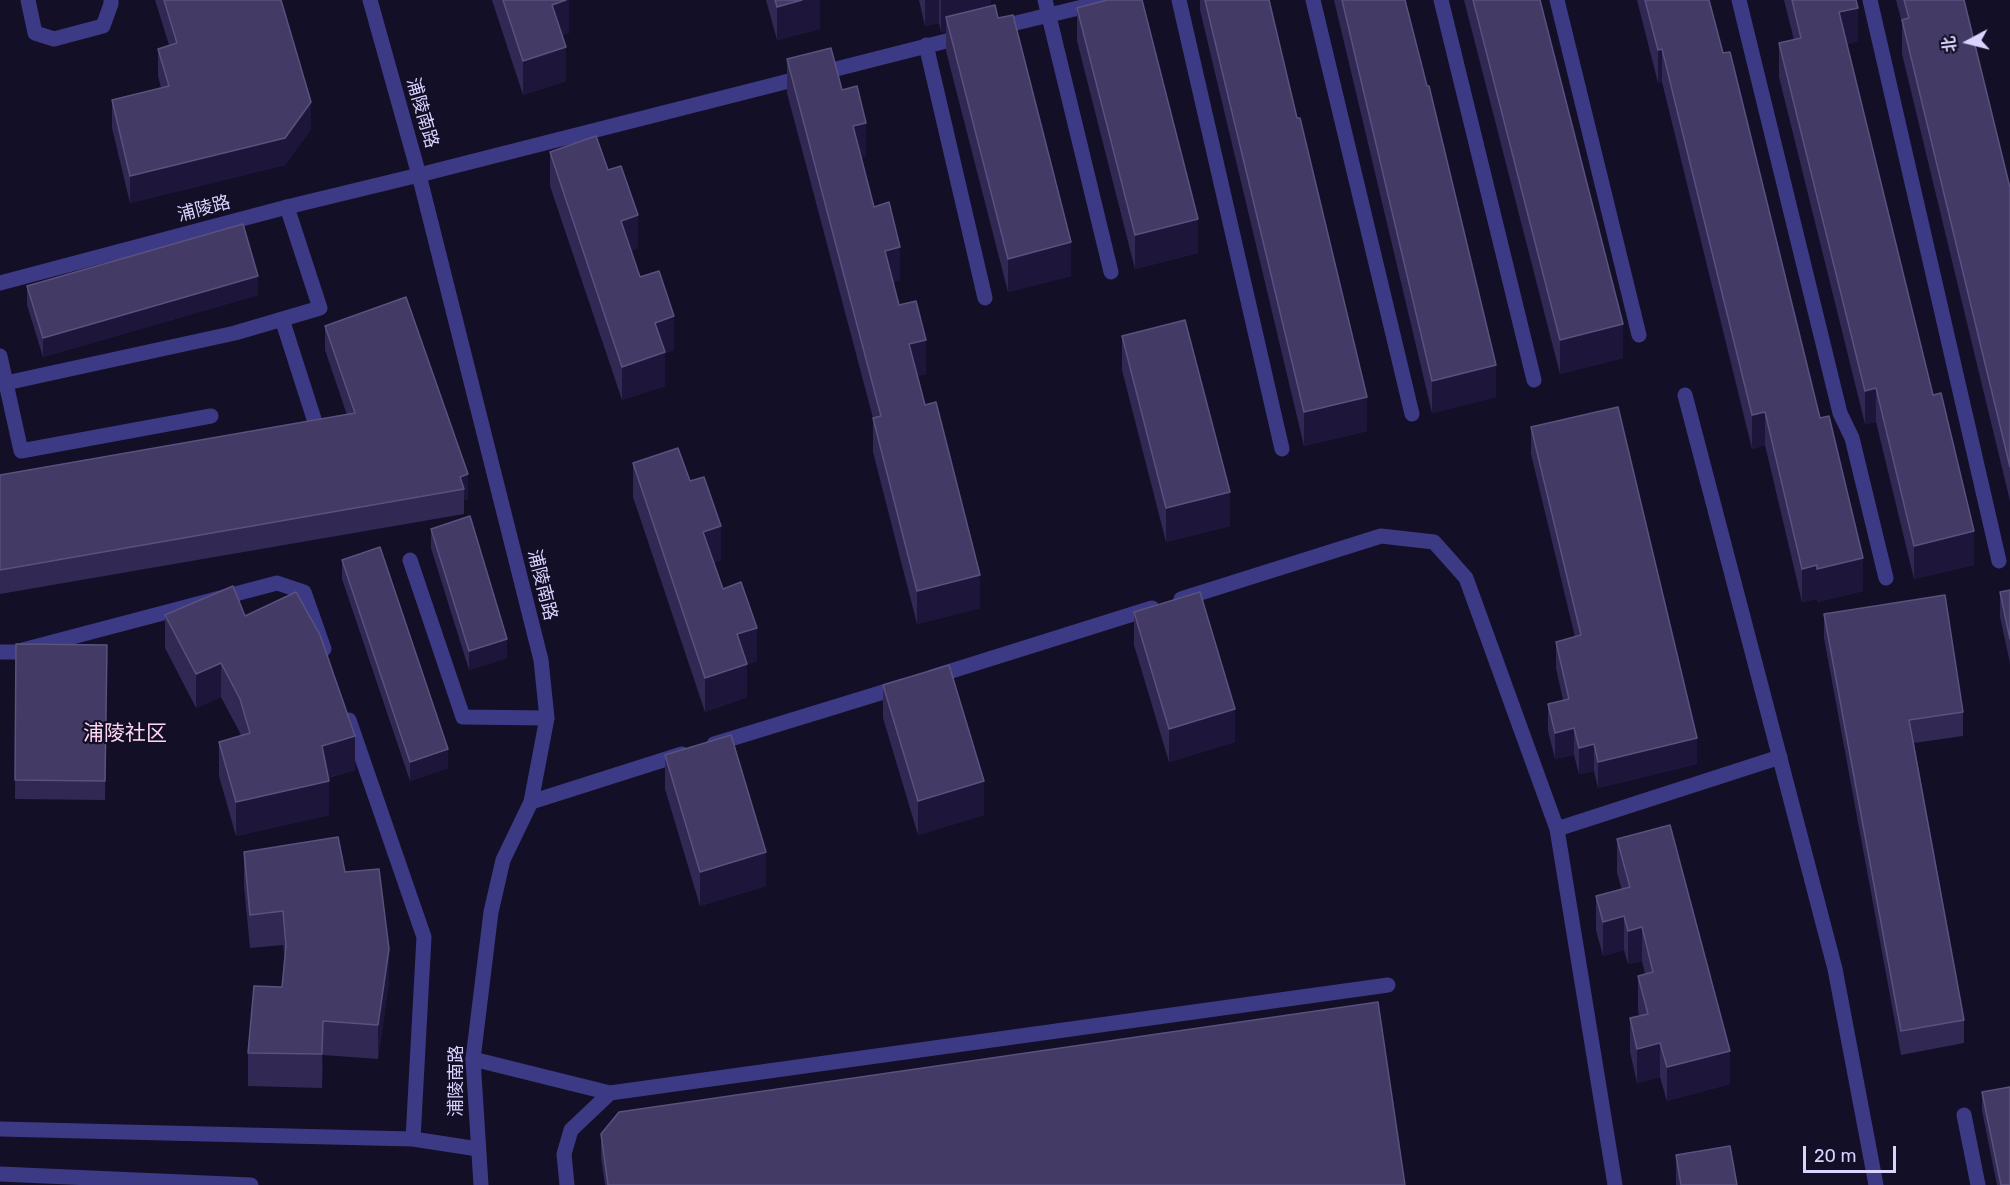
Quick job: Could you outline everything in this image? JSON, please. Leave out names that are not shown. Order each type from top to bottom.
[{"type":"street","points":[[28,0],[35,33],[54,39],[103,26],[111,0]]},
{"type":"street","name":"浦陵南路","points":[[370,0],[419,175],[541,660],[547,718],[531,802],[503,860],[491,912],[473,1059],[481,1185]]},
{"type":"street","name":"浦陵路","points":[[0,283],[287,207],[926,45],[1047,8],[1112,0]]},
{"type":"street","points":[[1179,0],[1282,449]]},
{"type":"street","points":[[1313,0],[1412,414]]},
{"type":"street","points":[[1441,0],[1534,380]]},
{"type":"street","points":[[1557,0],[1639,335]]},
{"type":"street","points":[[1739,0],[1840,413],[1852,438],[1886,578]]},
{"type":"street","points":[[1870,0],[1999,561]]},
{"type":"street","points":[[1047,8],[1111,272]]},
{"type":"street","points":[[926,45],[985,298]]},
{"type":"street","points":[[6,383],[235,333],[320,308],[287,207]]},
{"type":"street","points":[[282,319],[314,419]]},
{"type":"street","points":[[0,356],[21,451],[212,416]]},
{"type":"street","points":[[1685,395],[1835,969],[1875,1185]]},
{"type":"street","points":[[531,802],[1381,537],[1434,542],[1466,578],[1557,829],[1615,1185]]},
{"type":"street","points":[[410,560],[463,717],[547,718]]},
{"type":"street","points":[[0,652],[15,652],[278,583],[304,592],[328,659]]},
{"type":"street","points":[[343,703],[424,936],[413,1139]]},
{"type":"street","points":[[1557,829],[1780,757]]},
{"type":"street","points":[[473,1059],[610,1093],[1388,985]]},
{"type":"street","points":[[567,1185],[564,1154],[571,1130],[610,1093]]},
{"type":"street","points":[[1964,1115],[1978,1185]]},
{"type":"street","points":[[0,1129],[413,1139],[478,1149]]},
{"type":"street","points":[[0,1174],[251,1185]]},
{"type":"building","points":[[164,0],[281,0],[311,102],[285,138],[130,176],[112,100],[169,86],[158,49],[177,43]]},
{"type":"building","points":[[503,0],[566,0],[552,5],[566,47],[523,61]]},
{"type":"building","points":[[775,0],[802,0],[777,7]]},
{"type":"building","points":[[1107,0],[1142,0],[1198,219],[1135,235],[1077,8]]},
{"type":"building","points":[[1205,0],[1269,0],[1297,118],[1300,118],[1367,397],[1304,412]]},
{"type":"building","points":[[1342,0],[1405,0],[1427,86],[1429,86],[1496,365],[1432,381]]},
{"type":"building","points":[[1473,0],[1540,0],[1623,324],[1560,340]]},
{"type":"building","points":[[1645,0],[1709,0],[1723,53],[1730,52],[1820,418],[1829,416],[1863,558],[1817,569],[1817,565],[1802,569],[1765,412],[1752,415],[1662,49],[1658,50]]},
{"type":"building","points":[[1792,0],[1856,0],[1858,8],[1839,12],[1933,395],[1941,393],[1974,531],[1914,546],[1876,388],[1865,391],[1779,43],[1801,38]]},
{"type":"building","points":[[1904,0],[1964,0],[2010,188],[2010,467],[1902,20],[1909,18]]},
{"type":"building","points":[[995,5],[998,18],[1013,15],[1071,242],[1008,259],[946,17]]},
{"type":"building","points":[[831,48],[842,90],[857,86],[866,123],[853,126],[874,207],[889,202],[900,247],[885,251],[899,305],[916,301],[926,340],[909,344],[925,405],[936,402],[980,575],[917,591],[873,418],[881,416],[787,59]]},
{"type":"building","points":[[596,136],[608,170],[621,166],[638,215],[621,221],[640,277],[659,271],[674,316],[655,323],[665,352],[622,367],[550,152]]},
{"type":"building","points":[[243,224],[258,276],[43,338],[27,286]]},
{"type":"building","points":[[406,297],[468,474],[460,477],[464,489],[0,570],[0,475],[355,413],[325,326]]},
{"type":"building","points":[[1185,320],[1230,492],[1166,508],[1122,336]]},
{"type":"building","points":[[1618,407],[1697,738],[1598,762],[1594,744],[1579,748],[1574,728],[1555,733],[1548,704],[1569,699],[1556,642],[1581,635],[1531,427]]},
{"type":"building","points":[[678,448],[690,481],[704,477],[721,526],[703,532],[723,589],[741,582],[757,628],[737,634],[747,664],[705,678],[633,463]]},
{"type":"building","points":[[470,516],[507,639],[469,651],[431,529]]},
{"type":"building","points":[[380,547],[448,749],[410,762],[342,560]]},
{"type":"building","points":[[233,586],[245,616],[296,592],[320,635],[355,736],[322,746],[329,781],[236,802],[219,742],[250,733],[240,699],[221,663],[196,674],[165,615]]},
{"type":"building","points":[[2010,590],[2010,639],[2000,592]]},
{"type":"building","points":[[1200,592],[1235,709],[1169,729],[1134,612]]},
{"type":"building","points":[[1945,595],[1963,712],[1909,720],[1964,1020],[1901,1031],[1824,614]]},
{"type":"building","points":[[16,644],[107,645],[105,781],[15,780]]},
{"type":"building","points":[[949,665],[984,781],[918,801],[883,685]]},
{"type":"building","points":[[731,735],[766,852],[700,872],[665,755]]},
{"type":"building","points":[[1670,825],[1730,1051],[1667,1067],[1660,1043],[1637,1049],[1630,1018],[1648,1014],[1638,976],[1653,972],[1642,927],[1628,931],[1624,916],[1603,922],[1596,896],[1630,887],[1617,839]]},
{"type":"building","points":[[338,837],[345,872],[379,869],[389,949],[378,1025],[323,1021],[322,1054],[248,1053],[254,986],[282,987],[286,946],[283,911],[250,915],[244,852]]},
{"type":"building","points":[[1378,1002],[1405,1185],[608,1185],[601,1134],[619,1112]]},
{"type":"building","points":[[2010,1087],[2010,1185],[2001,1185],[1982,1092]]},
{"type":"building","points":[[1730,1146],[1737,1185],[1681,1185],[1676,1155]]},
{"type":"district","name":"浦陵社区","points":[[125,734]]}]
